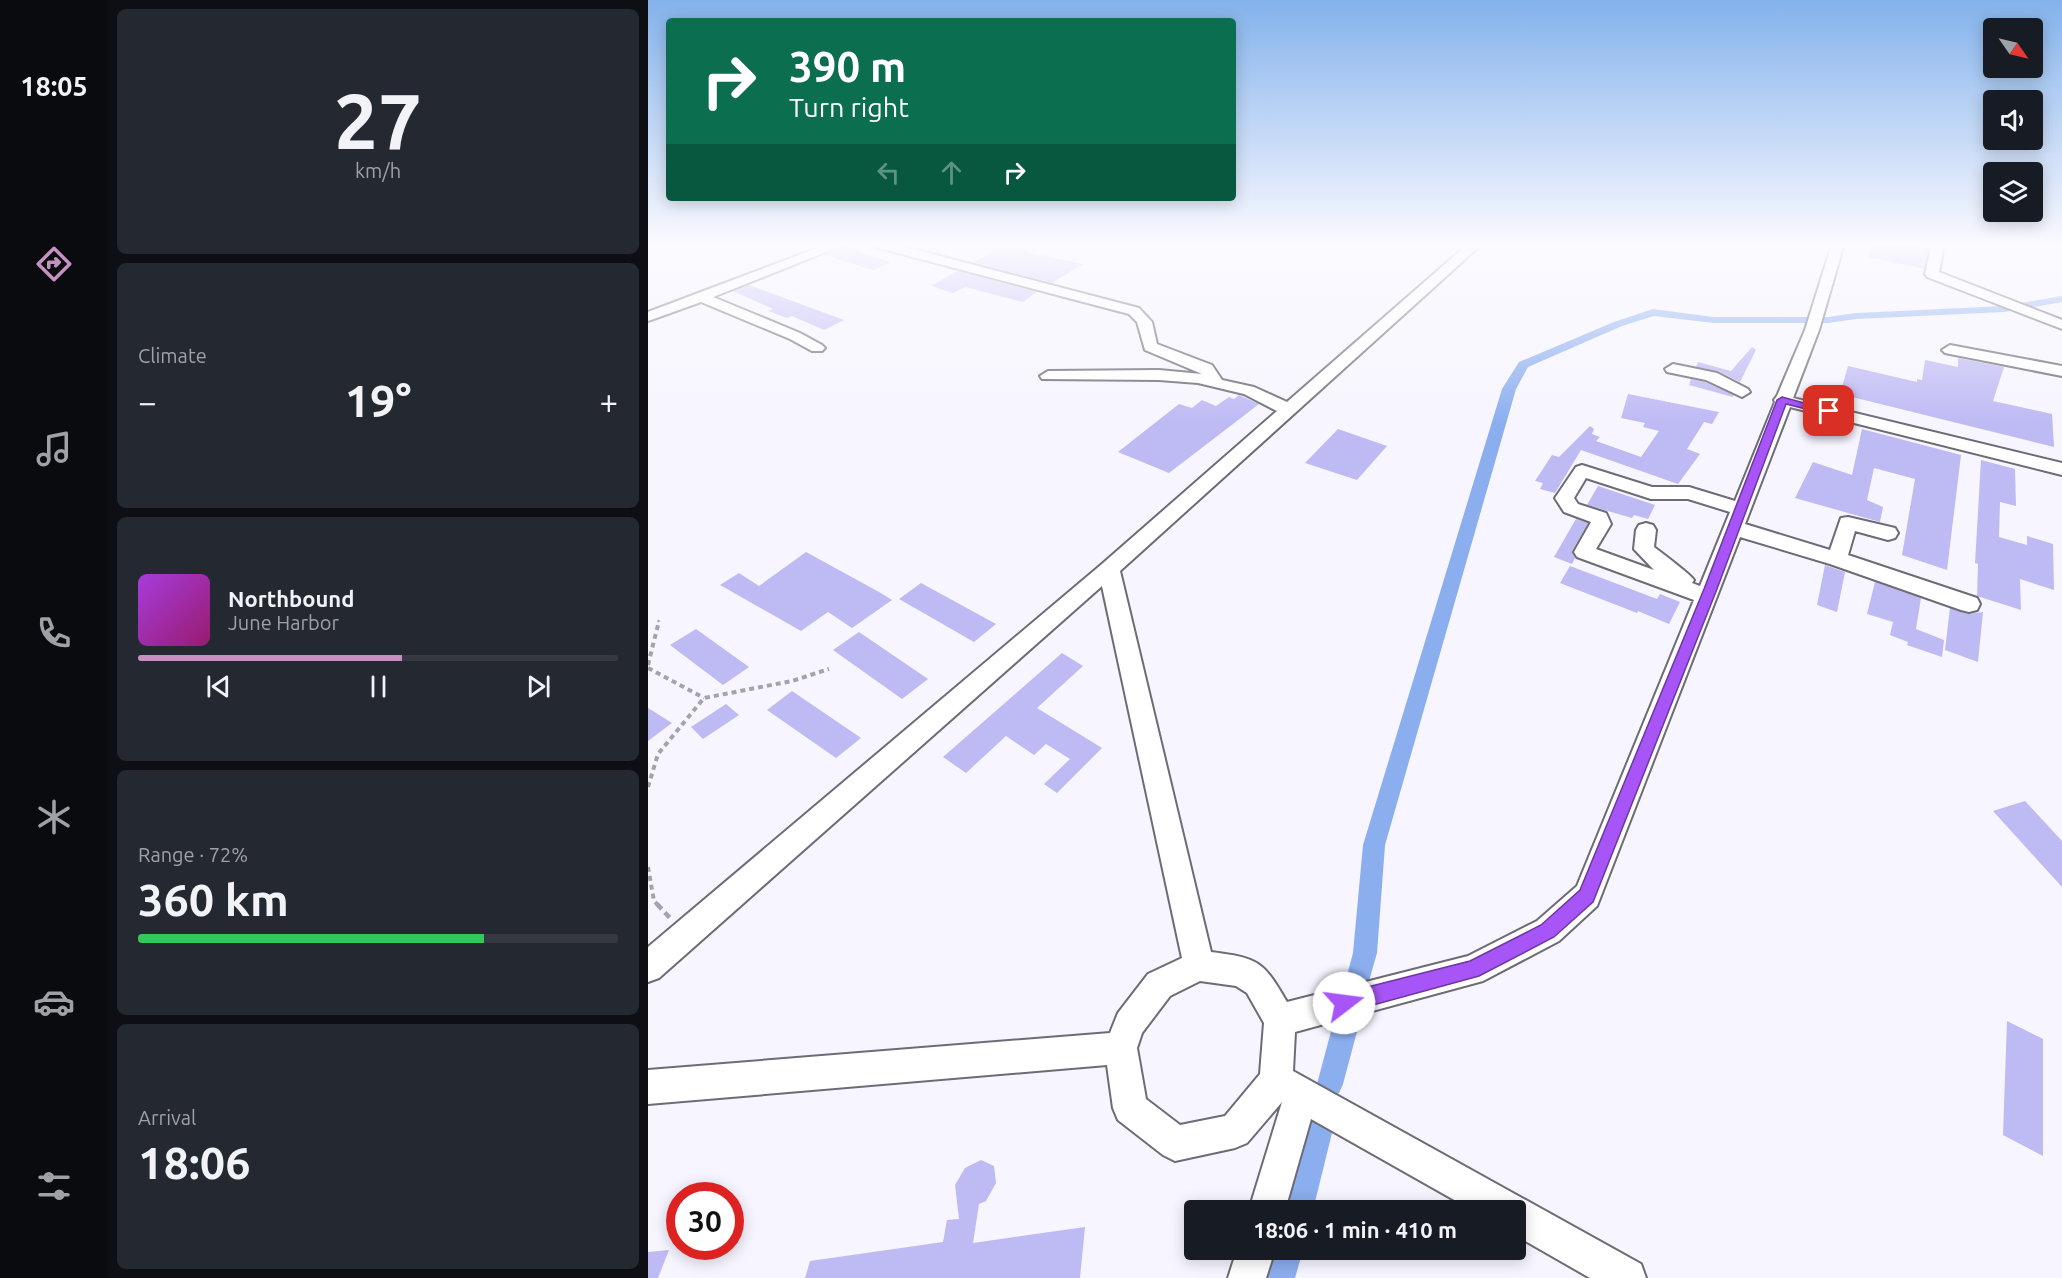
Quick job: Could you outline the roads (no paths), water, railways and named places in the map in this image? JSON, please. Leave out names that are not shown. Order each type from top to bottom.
[{"type":"street","points":[[648,317],[680,304]]},
{"type":"street","points":[[717,304],[795,336],[817,348]]},
{"type":"street","points":[[1106,304],[1143,315],[1150,347],[1206,368],[1215,381]]},
{"type":"street","points":[[648,967],[1109,569],[1409,304]]},
{"type":"street","points":[[1280,1020],[1472,970],[1548,931],[1587,896],[1709,593],[1820,304]]},
{"type":"street","points":[[2007,304],[2062,325]]},
{"type":"street","points":[[1950,350],[2062,371]]},
{"type":"street","points":[[1673,369],[1711,376],[1742,392]]},
{"type":"street","points":[[1048,376],[1159,375],[1215,381],[1225,386],[1248,390],[1289,410]]},
{"type":"street","points":[[1782,400],[2062,469]]},
{"type":"street","points":[[1709,593],[1584,552],[1601,524],[1599,519],[1571,508],[1563,498],[1582,471],[1651,493],[1689,493],[1737,519],[1837,559],[1969,604]]},
{"type":"street","points":[[1837,559],[1848,523],[1888,533]]},
{"type":"street","points":[[1646,530],[1644,549],[1675,577],[1709,593]]},
{"type":"street","points":[[1109,569],[1199,966]]},
{"type":"street","points":[[1269,1200],[1289,1088],[1280,1020],[1258,982],[1241,971],[1199,966],[1159,986],[1129,1024],[1121,1048],[1130,1108],[1175,1143],[1235,1131],[1289,1088]]},
{"type":"street","points":[[648,1087],[1121,1048]]},
{"type":"street","points":[[1289,1088],[1489,1200]]},
{"type":"street","points":[[1526,1221],[1627,1278]]},
{"type":"street","points":[[1247,1278],[1253,1260]]},
{"type":"waterway","points":[[1358,979],[1365,953],[1374,845],[1509,389],[1523,365],[1618,324],[1653,312],[1714,320],[1828,320],[1856,316],[2004,309],[2035,304]]},
{"type":"waterway","points":[[1330,1084],[1346,1024]]},
{"type":"waterway","points":[[1301,1200],[1318,1133]]},
{"type":"waterway","points":[[1280,1278],[1285,1260]]}]
